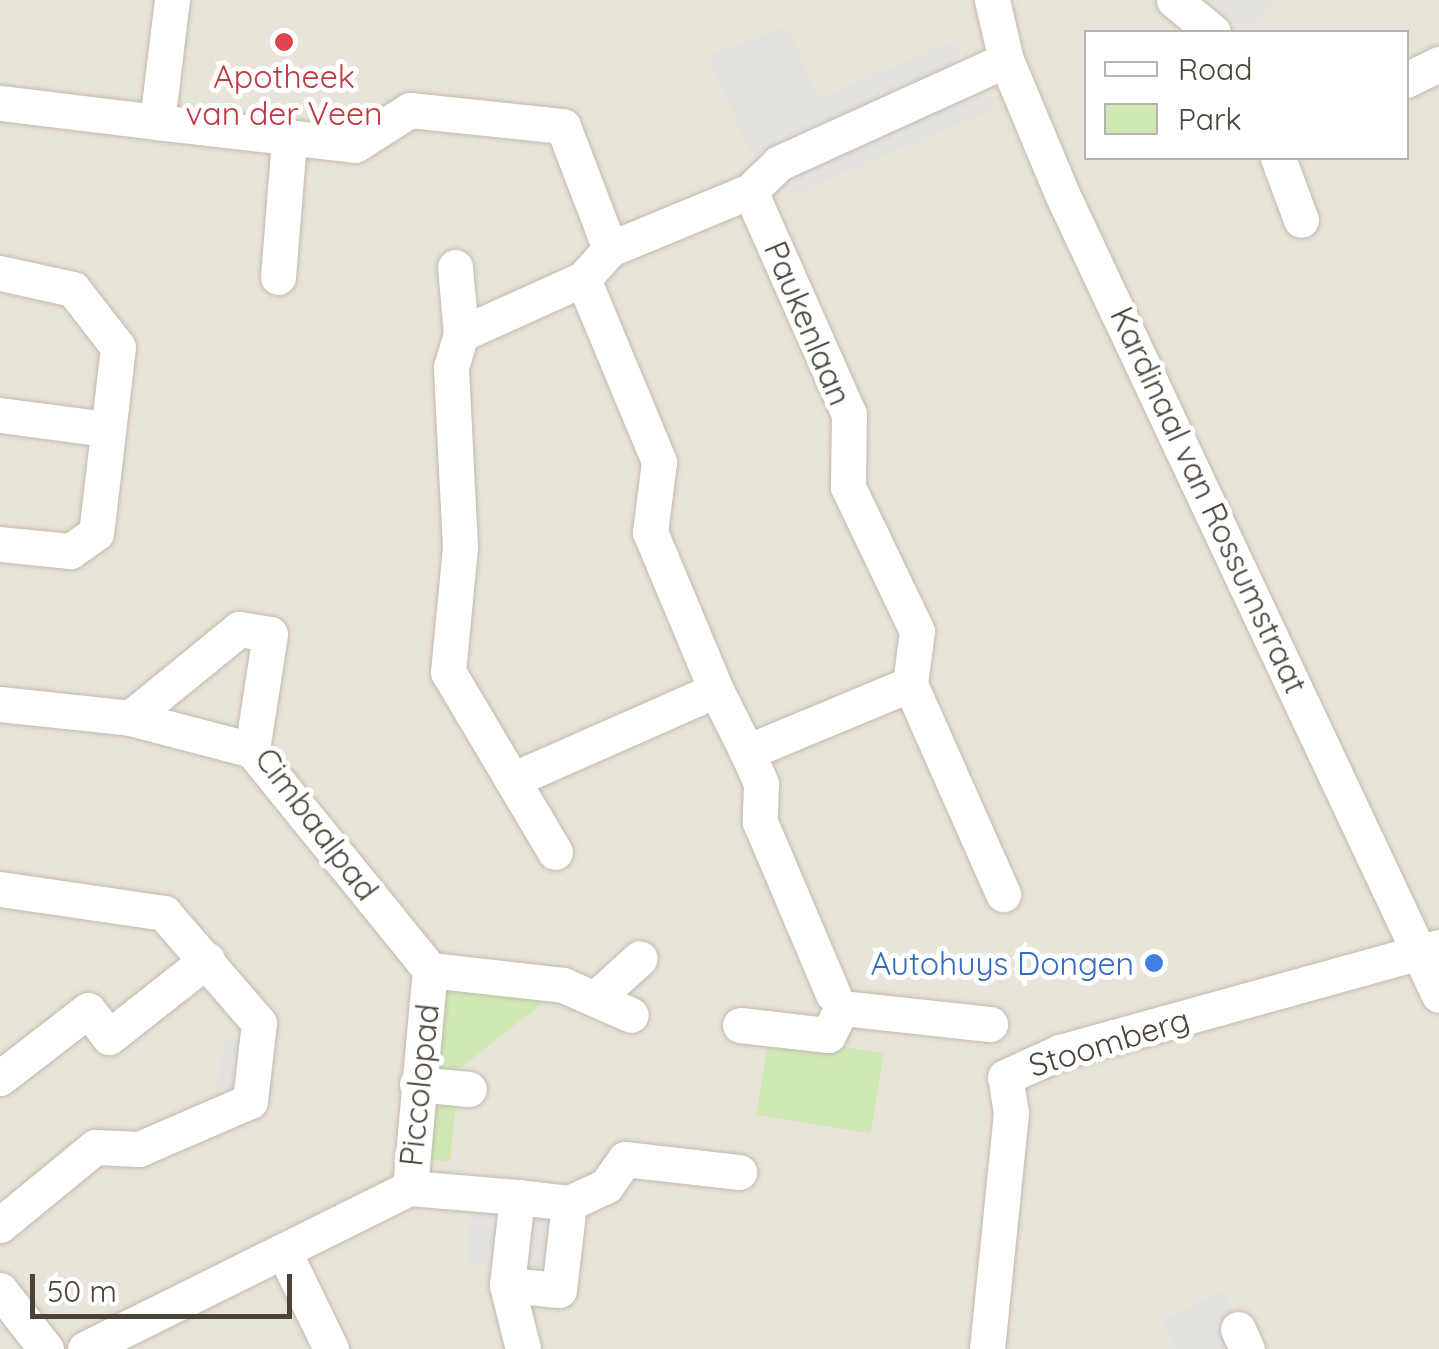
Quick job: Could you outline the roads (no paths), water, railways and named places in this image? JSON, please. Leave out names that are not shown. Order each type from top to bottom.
[{"type":"street","points":[[157,122],[172,0]]},
{"type":"street","name":"Kardinaal van Rossumstraat","points":[[992,0],[1006,60],[1430,951],[1439,994]]},
{"type":"street","points":[[1174,0],[1211,30]]},
{"type":"street","points":[[460,334],[583,280],[610,248],[750,191],[780,163],[1006,60]]},
{"type":"street","points":[[1409,79],[1439,64]]},
{"type":"street","points":[[0,102],[354,146],[410,110],[563,126],[610,248]]},
{"type":"street","points":[[278,277],[289,139]]},
{"type":"street","points":[[1279,160],[1301,220]]},
{"type":"street","name":"Paukenlaan","points":[[750,191],[849,414],[848,487],[916,631],[910,684]]},
{"type":"street","points":[[454,267],[460,334],[451,367],[460,547],[448,672],[554,852]]},
{"type":"street","points":[[0,273],[73,289],[118,346],[96,533],[70,551],[0,544]]},
{"type":"street","points":[[583,280],[659,462],[650,532],[716,690],[761,784],[760,822],[833,994]]},
{"type":"street","points":[[0,414],[107,429]]},
{"type":"street","name":"Cimbaalpad","points":[[130,718],[239,630],[270,634],[252,750],[430,970]]},
{"type":"street","points":[[747,752],[910,684],[1004,894]]},
{"type":"street","points":[[512,780],[716,690]]},
{"type":"street","points":[[0,704],[130,718],[252,750]]},
{"type":"street","points":[[0,888],[164,913],[259,1023],[250,1101],[139,1150],[95,1147],[0,1226]]},
{"type":"street","name":"Stoomberg","points":[[987,1349],[1011,1112],[1006,1077],[1060,1052],[1430,951]]},
{"type":"street","points":[[596,998],[640,958]]},
{"type":"street","points":[[0,1078],[88,1010],[110,1037],[207,960]]},
{"type":"street","name":"Piccolopad","points":[[410,1188],[430,970],[563,985],[631,1015]]},
{"type":"street","points":[[740,1026],[828,1035],[842,1008],[990,1024]]},
{"type":"street","points":[[417,1084],[469,1090]]},
{"type":"street","points":[[85,1349],[410,1188],[568,1203],[606,1186],[624,1160],[738,1172]]},
{"type":"street","points":[[517,1197],[507,1285],[523,1349]]},
{"type":"street","points":[[507,1285],[559,1290],[568,1203]]},
{"type":"street","points":[[284,1252],[330,1349]]},
{"type":"street","points":[[0,1290],[46,1349]]},
{"type":"place","name":"Apotheek van der Veen","points":[[284,42]]},
{"type":"place","name":"Autohuys Dongen","points":[[1154,963]]}]
